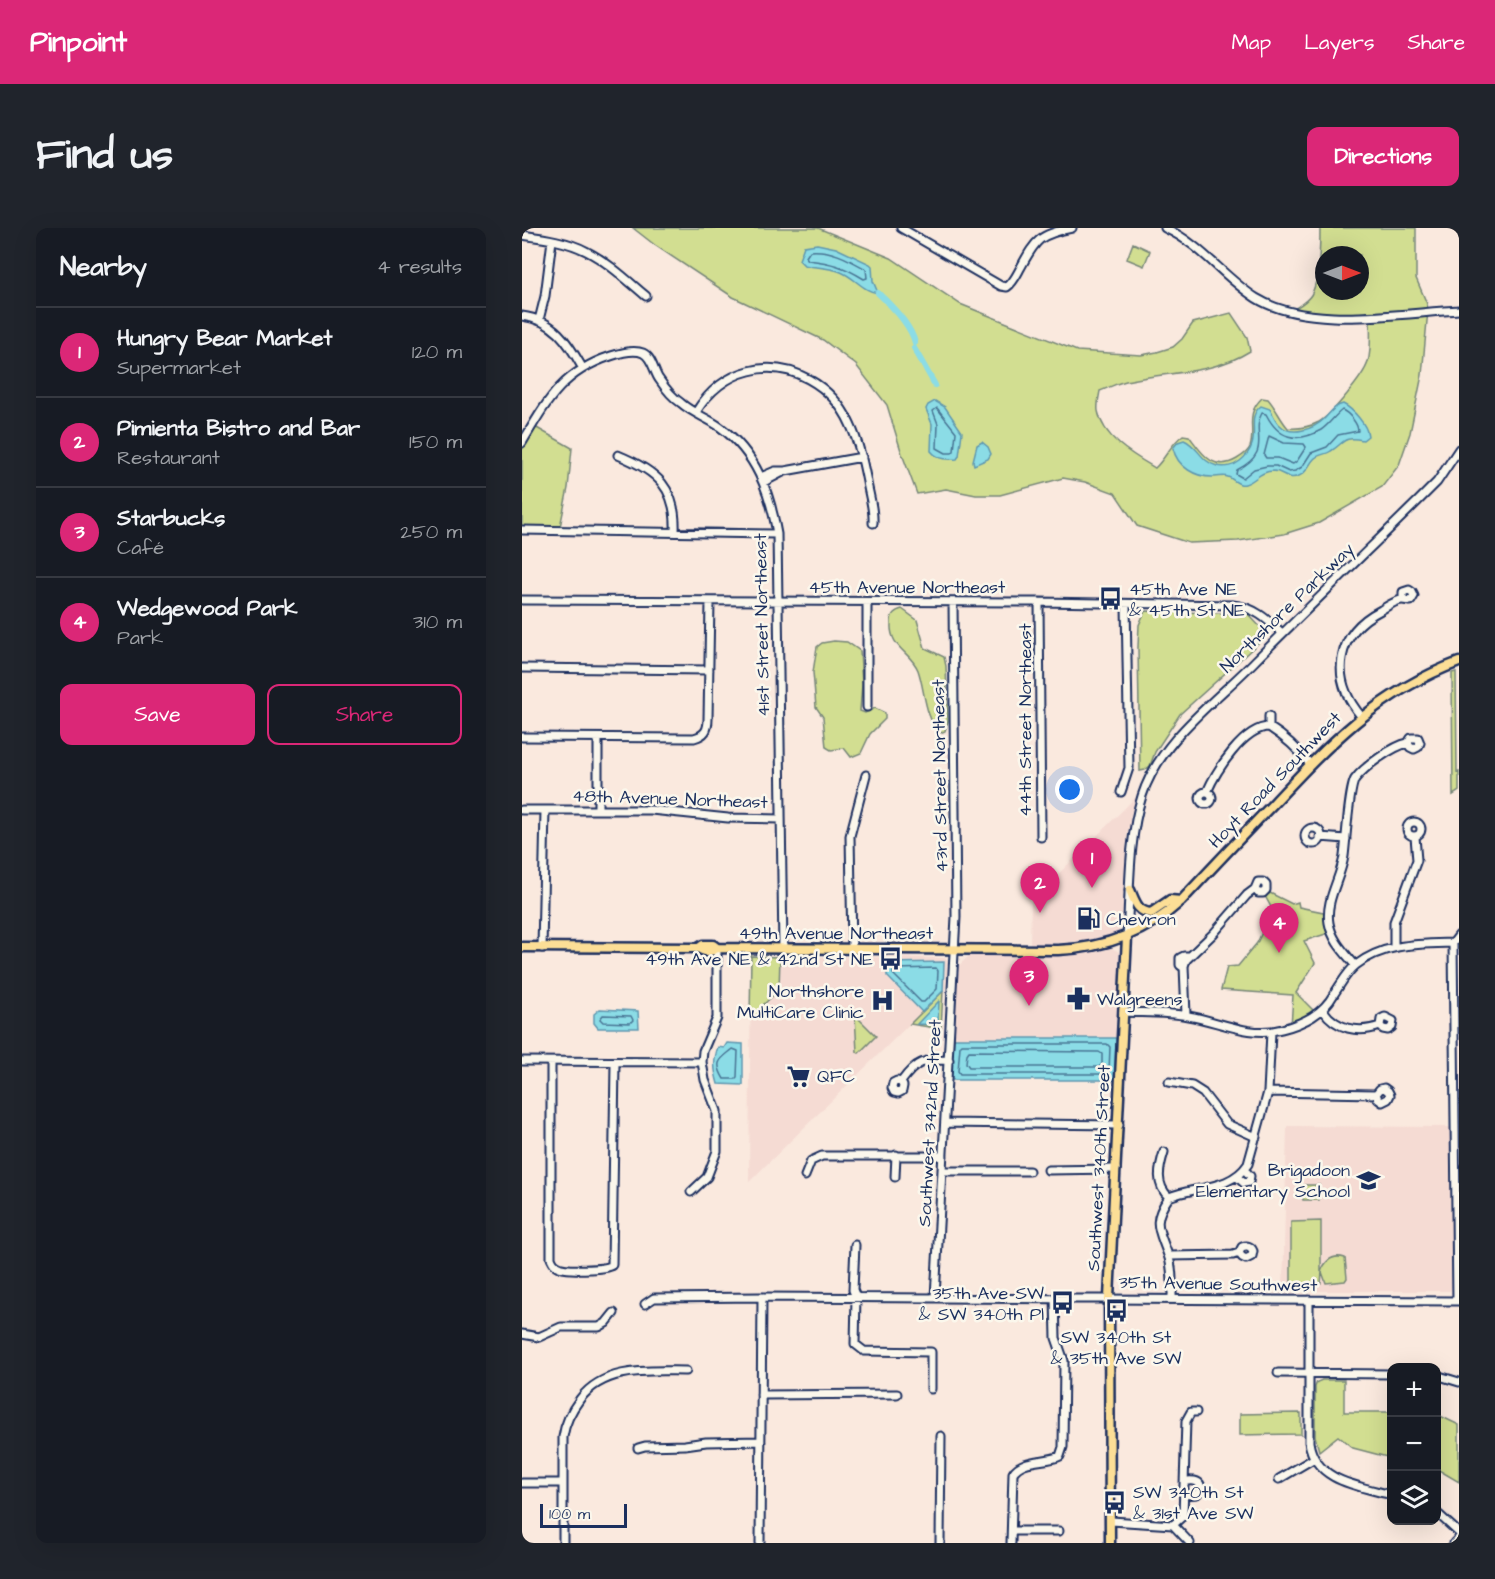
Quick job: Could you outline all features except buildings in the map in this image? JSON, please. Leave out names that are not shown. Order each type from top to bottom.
[{"type":"main road","name":"Hoyt Road Southwest","points":[[1127,937],[1158,921],[1180,901],[1310,764],[1361,716],[1412,683],[1459,662]]},
{"type":"main road","points":[[1130,890],[1138,908],[1147,913],[1151,913],[1170,900],[1180,901]]},
{"type":"main road","name":"49th Avenue Northeast","points":[[522,947],[699,948],[703,951],[713,951],[717,948],[1066,950],[1127,937]]},
{"type":"main road","name":"Southwest 340th Street","points":[[1110,1543],[1109,1298],[1127,937]]},
{"type":"street","points":[[901,228],[1001,286],[1007,287],[1014,280],[1039,238],[1051,232],[1072,228]]},
{"type":"street","points":[[1165,228],[1197,247],[1255,297],[1288,313],[1323,317],[1459,310]]},
{"type":"street","points":[[522,235],[552,240],[596,256],[646,296]]},
{"type":"street","points":[[539,320],[545,296],[552,240]]},
{"type":"street","points":[[522,316],[539,320],[562,335],[582,367],[545,403],[522,443]]},
{"type":"street","name":"41st Street Northeast","points":[[582,367],[627,352],[644,353],[666,390],[680,403],[726,432],[742,447],[763,480],[771,500],[777,534],[783,949]]},
{"type":"street","points":[[696,412],[711,391],[735,375],[757,368],[786,369],[805,377],[830,397],[847,417],[862,457],[873,511],[873,523]]},
{"type":"street","name":"Northshore Parkway","points":[[1142,795],[1158,761],[1169,747],[1437,482],[1459,449]]},
{"type":"street","points":[[618,455],[650,471],[665,486],[673,502],[676,515],[675,532]]},
{"type":"street","points":[[763,480],[775,471],[862,457]]},
{"type":"street","points":[[522,530],[777,534]]},
{"type":"street","name":"45th Avenue Northeast","points":[[522,600],[1039,602],[1237,606],[1259,613],[1282,633]]},
{"type":"street","points":[[1361,716],[1344,688],[1340,667],[1342,652],[1350,636],[1368,617],[1403,600]]},
{"type":"street","points":[[522,737],[694,738],[706,732],[710,602]]},
{"type":"street","points":[[867,602],[867,707]]},
{"type":"street","name":"44th Street Northeast","points":[[1039,602],[1041,837]]},
{"type":"street","name":"43rd Street Northeast","points":[[953,603],[956,904],[954,950]]},
{"type":"street","points":[[1121,792],[1129,768],[1126,605]]},
{"type":"street","points":[[522,668],[709,670]]},
{"type":"street","points":[[1269,716],[1269,727]]},
{"type":"street","points":[[1207,792],[1216,775],[1244,739],[1259,728],[1269,727],[1299,751],[1310,764]]},
{"type":"street","points":[[598,738],[598,809]]},
{"type":"street","points":[[1355,965],[1336,942],[1329,920],[1331,899],[1342,867],[1351,791],[1355,779],[1387,753],[1408,743]]},
{"type":"street","points":[[852,949],[850,836],[866,775]]},
{"type":"street","name":"Southwest 340th Street","points":[[1127,937],[1135,826],[1142,795]]},
{"type":"street","name":"48th Avenue Northeast","points":[[522,810],[668,811],[728,818],[781,819]]},
{"type":"street","points":[[542,948],[545,810]]},
{"type":"street","points":[[1320,837],[1346,839]]},
{"type":"street","points":[[1394,947],[1394,922],[1417,860],[1415,837]]},
{"type":"street","points":[[1186,1015],[1184,968],[1189,956],[1255,889]]},
{"type":"street","points":[[1458,1301],[1453,943],[1459,935]]},
{"type":"street","points":[[1123,1012],[1186,1015],[1242,1030],[1271,1032],[1304,1022],[1323,1010],[1355,965],[1394,947],[1453,943]]},
{"type":"street","points":[[691,1192],[707,1177],[717,1151],[717,1111],[705,1080],[702,1062],[717,1018],[717,948]]},
{"type":"street","name":"Southwest 342nd Street","points":[[935,1297],[954,950]]},
{"type":"street","points":[[1323,1010],[1330,1020],[1344,1028],[1361,1029],[1380,1026]]},
{"type":"street","points":[[1172,1299],[1168,1256],[1158,1229],[1161,1209],[1169,1197],[1185,1191],[1222,1184],[1241,1173],[1256,1137],[1268,1092],[1271,1032]]},
{"type":"street","points":[[901,1082],[920,1062],[949,1060]]},
{"type":"street","points":[[522,1061],[702,1062]]},
{"type":"street","points":[[551,1062],[551,1258],[558,1268],[567,1269],[608,1268],[612,1265],[615,1063]]},
{"type":"street","points":[[1169,1082],[1192,1086],[1203,1093],[1227,1124],[1256,1137]]},
{"type":"street","points":[[1268,1092],[1376,1094]]},
{"type":"street","points":[[945,1124],[1119,1125]]},
{"type":"street","points":[[1164,1152],[1159,1177],[1161,1188],[1169,1197]]},
{"type":"street","points":[[895,1177],[896,1155]]},
{"type":"street","points":[[805,1176],[811,1161],[822,1156],[943,1156]]},
{"type":"street","points":[[1048,1170],[1116,1169]]},
{"type":"street","points":[[942,1171],[1029,1171]]},
{"type":"street","points":[[1241,1173],[1244,1183],[1250,1182]]},
{"type":"street","points":[[855,1245],[853,1290],[856,1297],[855,1344],[860,1349],[868,1351],[931,1352],[931,1389]]},
{"type":"street","points":[[1168,1256],[1239,1254]]},
{"type":"street","points":[[760,1543],[762,1297]]},
{"type":"street","name":"35th Avenue Southwest","points":[[645,1304],[654,1298],[762,1297],[1458,1301]]},
{"type":"street","points":[[1011,1543],[1012,1479],[1016,1468],[1022,1464],[1053,1459],[1060,1455],[1063,1447],[1064,1361],[1056,1338],[1055,1298]]},
{"type":"street","points":[[1309,1300],[1309,1442],[1313,1459],[1332,1476],[1387,1495]]},
{"type":"street","points":[[522,1334],[539,1337],[561,1328],[599,1327],[606,1323],[614,1313]]},
{"type":"street","points":[[563,1543],[565,1427],[573,1408],[584,1393],[602,1380],[616,1375],[646,1371],[686,1371]]},
{"type":"street","points":[[1278,1373],[1387,1374]]},
{"type":"street","points":[[1441,1376],[1459,1382]]},
{"type":"street","points":[[761,1395],[897,1394]]},
{"type":"street","points":[[1173,1525],[1184,1516],[1186,1421],[1191,1412],[1196,1412]]},
{"type":"street","points":[[940,1543],[941,1437]]},
{"type":"street","points":[[638,1448],[706,1442],[761,1441]]},
{"type":"street","points":[[1280,1479],[1313,1459]]},
{"type":"street","points":[[1184,1495],[1197,1494],[1202,1489],[1201,1484],[1197,1481],[1185,1481]]},
{"type":"street","points":[[522,1483],[563,1484]]},
{"type":"street","points":[[1441,1516],[1459,1533]]},
{"type":"street","points":[[1111,1521],[1173,1525],[1190,1543]]},
{"type":"street","points":[[1012,1531],[1059,1531]]},
{"type":"street","points":[[1454,1543],[1459,1538]]},
{"type":"shaded area","points":[[1137,796],[1127,836],[1120,930],[1114,934],[1087,941],[1030,945],[1031,901]]},
{"type":"shaded area","points":[[1112,948],[1119,952],[1120,958],[1116,1038],[954,1038],[958,966],[969,956],[1069,955]]},
{"type":"shaded area","points":[[751,956],[945,958],[948,960],[946,988],[749,1182]]},
{"type":"shaded area","name":"Brigadoon Elementary School","points":[[1287,1126],[1451,1127],[1452,1286],[1450,1291],[1283,1291]]},
{"type":"green space","points":[[633,228],[818,228],[891,258],[960,304],[1077,351],[1141,355],[1157,352],[1173,347],[1193,323],[1231,313],[1247,337],[1250,351],[1235,359],[1205,368],[1126,381],[1100,391],[1098,411],[1106,429],[1120,445],[1155,468],[1183,435],[1189,436],[1209,459],[1221,464],[1229,463],[1241,457],[1250,447],[1253,410],[1262,398],[1268,399],[1288,428],[1308,426],[1325,418],[1360,376],[1368,362],[1370,351],[1370,315],[1288,313],[1311,295],[1315,285],[1315,300],[1369,300],[1369,246],[1319,246],[1320,228],[1416,228],[1416,278],[1428,310],[1422,375],[1410,433],[1399,465],[1382,487],[1319,523],[1284,534],[1238,541],[1189,543],[1137,526],[1115,493],[1085,482],[1063,478],[1000,495],[976,495],[946,489],[917,494],[887,405],[856,365],[823,340],[733,297]]},
{"type":"green space","points":[[1133,243],[1150,251],[1144,266],[1127,259]]},
{"type":"green space","points":[[535,427],[572,448],[568,488],[560,527],[522,526],[522,450]]},
{"type":"green space","points":[[902,609],[917,620],[925,648],[944,657],[948,721],[945,731],[940,733],[928,711],[918,670],[893,638],[892,617],[895,612]]},
{"type":"green space","points":[[1145,611],[1248,614],[1264,631],[1264,638],[1180,714],[1155,752],[1150,766],[1140,771],[1138,647],[1139,625]]},
{"type":"green space","points":[[847,642],[860,651],[862,684],[860,711],[865,713],[875,708],[885,713],[885,719],[870,734],[861,753],[851,757],[844,748],[831,750],[826,747],[823,717],[816,707],[813,672],[817,647],[822,643]]},
{"type":"green space","points":[[1456,672],[1459,791],[1453,795],[1452,673]]},
{"type":"green space","points":[[1270,893],[1292,904],[1298,902],[1299,907],[1328,913],[1332,932],[1304,941],[1315,963],[1296,993],[1317,1014],[1291,1027],[1293,995],[1221,990],[1227,967],[1238,966],[1257,943],[1265,926],[1278,920],[1265,896]]},
{"type":"green space","points":[[751,956],[780,957],[779,990],[763,1005],[763,1017],[750,1018]]},
{"type":"green space","points":[[943,991],[941,1029],[910,1024]]},
{"type":"green space","points":[[855,1015],[876,1036],[859,1053],[857,1052]]},
{"type":"green space","points":[[1303,1185],[1319,1185],[1319,1200],[1303,1200]]},
{"type":"green space","points":[[1321,1221],[1321,1272],[1330,1259],[1345,1258],[1347,1278],[1345,1281],[1326,1283],[1322,1272],[1321,1283],[1291,1284],[1291,1222]]},
{"type":"green space","points":[[1344,1380],[1344,1412],[1387,1412],[1387,1457],[1353,1448],[1338,1436],[1319,1451],[1315,1436],[1315,1387],[1317,1382]]},
{"type":"green space","points":[[1301,1413],[1301,1434],[1240,1435],[1240,1414]]},
{"type":"green space","points":[[1441,1416],[1459,1425],[1459,1482],[1441,1471]]},
{"type":"water","points":[[817,244],[836,248],[870,264],[878,293],[868,290],[841,272],[804,265],[799,260],[804,246]]},
{"type":"water","points":[[935,401],[945,407],[962,432],[957,459],[936,456],[931,451],[932,424],[926,409]]},
{"type":"water","points":[[1343,404],[1359,418],[1368,436],[1363,440],[1347,439],[1336,448],[1316,457],[1299,476],[1289,477],[1269,471],[1243,484],[1226,476],[1201,476],[1183,466],[1173,448],[1178,442],[1184,440],[1212,464],[1220,467],[1229,466],[1240,461],[1252,446],[1254,418],[1261,406],[1270,409],[1277,422],[1285,429],[1296,431],[1314,426]]},
{"type":"water","points":[[982,442],[991,454],[988,459],[974,465],[977,445]]},
{"type":"water","points":[[944,962],[943,991],[922,1012],[887,976],[887,963]]},
{"type":"water","points":[[939,1001],[938,1025],[917,1024]]},
{"type":"water","points":[[600,1009],[638,1011],[639,1028],[598,1028],[594,1023],[594,1014]]},
{"type":"water","points":[[954,1038],[1116,1038],[1115,1080],[951,1080]]},
{"type":"water","points":[[727,1043],[743,1044],[743,1085],[718,1084],[715,1057],[718,1047],[724,1048]]},
{"type":"waterway","points":[[878,293],[905,322],[915,343]]},
{"type":"waterway","points":[[914,348],[935,385]]},
{"type":"place","name":"45th Ave NE & 45th St NE","points":[[1111,599]]},
{"type":"place","name":"Hungry Bear Market","points":[[1092,888]]},
{"type":"place","name":"Pimienta Bistro and Bar","points":[[1040,913]]},
{"type":"place","name":"Chevron","points":[[1088,919]]},
{"type":"place","name":"Wedgewood Park","points":[[1279,953]]},
{"type":"place","name":"49th Ave NE & 42nd St NE","points":[[891,959]]},
{"type":"place","name":"Walgreens","points":[[1079,999]]},
{"type":"place","name":"Northshore MultiCare Clinic","points":[[882,1001]]},
{"type":"place","name":"Starbucks","points":[[1029,1006]]},
{"type":"place","name":"QFC","points":[[799,1076]]},
{"type":"place","name":"Brigadoon Elementary School","points":[[1368,1180]]},
{"type":"place","name":"35th Ave SW & SW 340th Pl","points":[[1062,1303]]},
{"type":"place","name":"SW 340th St & 35th Ave SW","points":[[1116,1311]]},
{"type":"place","name":"SW 340th St & 31st Ave SW","points":[[1115,1502]]}]
